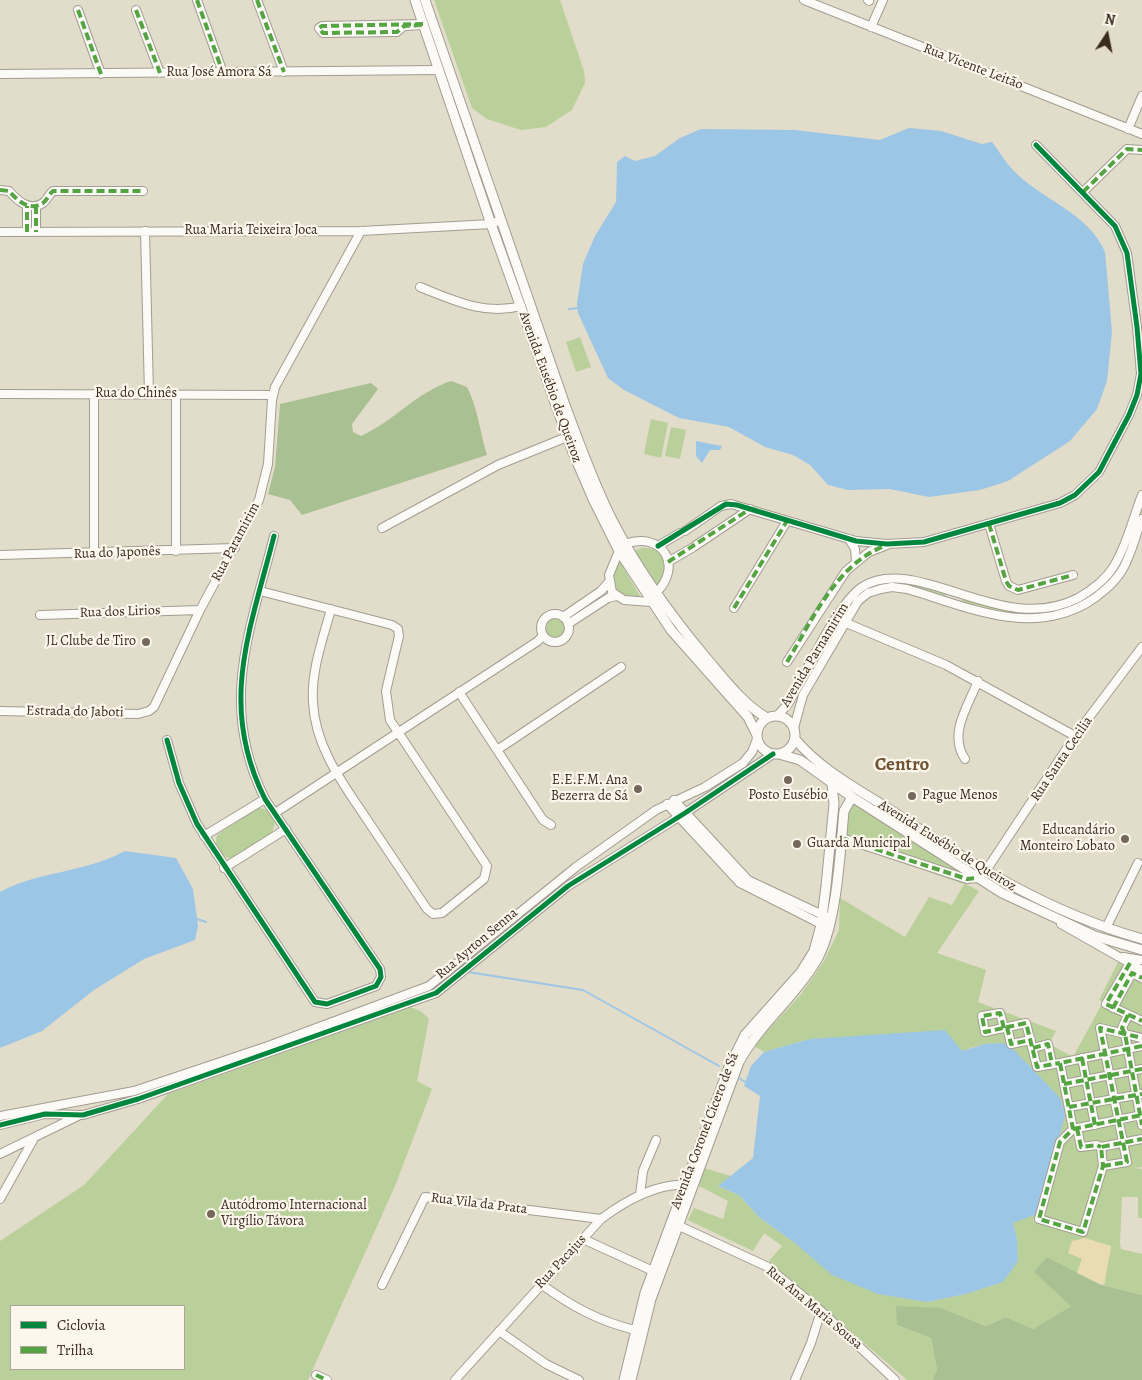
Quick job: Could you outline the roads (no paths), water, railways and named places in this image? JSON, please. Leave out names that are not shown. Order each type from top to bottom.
[{"type":"main road","name":"Avenida Eusébio de Queiroz","points":[[415,0],[491,224],[567,437],[593,499],[651,602],[693,657],[748,717],[757,737]]},
{"type":"main road","name":"Avenida Eusébio de Queiroz","points":[[425,0],[580,444],[622,548],[728,684],[750,708],[767,718]]},
{"type":"main road","points":[[777,716],[788,719],[794,728],[795,738],[790,749],[776,754],[762,749],[757,737],[759,725],[767,718],[777,716]]},
{"type":"main road","name":"Avenida Eusébio de Queiroz","points":[[795,738],[822,765],[981,875],[1106,928],[1142,939]]},
{"type":"main road","name":"Avenida Eusébio de Queiroz","points":[[776,754],[800,760],[852,797],[1051,917],[1095,936],[1142,950]]},
{"type":"main road","name":"Avenida Coronel Cícero de Sá","points":[[631,1380],[646,1314],[674,1224],[688,1185],[743,1054],[755,1036],[814,965],[825,943],[834,804],[832,784]]},
{"type":"main road","name":"Avenida Coronel Cícero de Sá","points":[[826,922],[841,841],[844,811],[847,802],[852,797]]},
{"type":"main road","name":"Avenida Coronel Cícero de Sá","points":[[624,1380],[635,1330],[653,1271],[674,1224]]},
{"type":"street","points":[[197,0],[223,73]]},
{"type":"street","points":[[257,0],[284,72]]},
{"type":"street","name":"Rua Vicente Leitão","points":[[804,0],[1142,134]]},
{"type":"street","points":[[871,27],[883,0]]},
{"type":"street","points":[[78,10],[101,74]]},
{"type":"street","points":[[136,10],[160,73]]},
{"type":"street","points":[[357,30],[423,25]]},
{"type":"street","name":"Rua José Amora Sá","points":[[0,74],[438,70]]},
{"type":"street","points":[[1128,128],[1142,96]]},
{"type":"street","points":[[658,546],[696,524],[721,506],[737,505],[849,539],[887,544],[924,542],[1060,503],[1075,495],[1100,472],[1137,395],[1141,374],[1140,326],[1123,240],[1115,226],[1036,145]]},
{"type":"street","points":[[1083,192],[1127,149],[1142,150]]},
{"type":"street","points":[[0,190],[8,191],[20,203],[32,206],[42,203],[53,191],[143,191]]},
{"type":"street","points":[[27,232],[32,206]]},
{"type":"street","points":[[32,206],[36,232]]},
{"type":"street","name":"Rua Maria Teixeira Joca","points":[[0,232],[361,231],[491,224],[501,220]]},
{"type":"street","points":[[145,231],[149,394]]},
{"type":"street","name":"Rua Paramirim","points":[[149,711],[155,704],[200,610],[235,548],[259,500],[266,476],[270,451],[272,395],[361,231]]},
{"type":"street","points":[[420,286],[474,307],[500,309],[521,306]]},
{"type":"street","name":"Rua do Chinês","points":[[0,394],[272,395]]},
{"type":"street","points":[[94,394],[94,553]]},
{"type":"street","points":[[176,394],[176,551]]},
{"type":"street","points":[[382,528],[503,462],[567,437]]},
{"type":"street","name":"Avenida Parnamirim","points":[[777,716],[788,704],[844,604],[868,584],[878,580],[901,578],[994,604],[1027,610],[1054,607],[1082,596],[1107,575],[1117,561],[1142,495]]},
{"type":"street","points":[[737,505],[740,512],[738,517]]},
{"type":"street","points":[[668,562],[750,509]]},
{"type":"street","name":"Avenida Parnamirim","points":[[794,728],[800,703],[844,622],[858,602],[868,594],[892,587],[907,589],[1003,618],[1024,620],[1058,616],[1095,598],[1120,573],[1142,519]]},
{"type":"street","points":[[734,608],[787,521]]},
{"type":"street","points":[[696,524],[706,538]]},
{"type":"street","points":[[989,524],[1006,581],[1013,588],[1018,590],[1073,575]]},
{"type":"street","points":[[167,740],[184,797],[204,836],[314,1002],[328,1004],[376,986],[381,977],[380,969],[265,799],[248,760],[242,732],[240,705],[242,665],[274,536]]},
{"type":"street","points":[[849,539],[856,548],[856,561]]},
{"type":"street","points":[[563,617],[592,597],[608,583],[612,564],[622,548],[636,540],[647,541],[658,546],[668,562],[669,574],[664,584],[656,593]]},
{"type":"street","points":[[1133,541],[1142,544]]},
{"type":"street","points":[[787,662],[835,584],[856,561],[868,552],[887,544]]},
{"type":"street","name":"Rua do Japonês","points":[[0,555],[235,548]]},
{"type":"street","points":[[608,583],[616,596],[624,600],[651,602]]},
{"type":"street","points":[[260,591],[331,609],[392,625],[398,630],[399,636],[386,684],[386,698],[390,720],[487,866],[484,879],[444,912],[436,914],[427,909],[336,772],[318,734],[313,701],[316,666],[331,609]]},
{"type":"street","points":[[952,602],[954,592]]},
{"type":"street","points":[[568,624],[608,598],[616,596]]},
{"type":"street","points":[[592,597],[597,605]]},
{"type":"street","name":"Rua dos Lirios","points":[[40,615],[200,610]]},
{"type":"street","points":[[555,614],[563,617],[568,624],[568,633],[562,640],[550,640],[543,635],[541,626],[546,618],[555,614]]},
{"type":"street","points":[[844,622],[905,646],[978,681],[1076,736]]},
{"type":"street","points":[[275,813],[538,641],[543,635]]},
{"type":"street","name":"Rua Santa Cecilia","points":[[981,875],[1076,736],[1142,647]]},
{"type":"street","points":[[813,660],[821,664]]},
{"type":"street","points":[[497,750],[621,667]]},
{"type":"street","points":[[965,759],[959,750],[958,732],[978,681]]},
{"type":"street","points":[[460,692],[543,820],[551,825]]},
{"type":"street","name":"Estrada do Jaboti","points":[[0,711],[138,714],[149,711]]},
{"type":"street","name":"Rua Ayrton Senna","points":[[0,1116],[134,1090],[268,1046],[429,986],[443,977],[576,867],[671,802],[705,787],[743,763],[752,752],[757,737]]},
{"type":"street","name":"Rua Ayrton Senna","points":[[78,1116],[138,1099],[436,993],[568,886],[776,754]]},
{"type":"street","points":[[204,836],[265,799]]},
{"type":"street","points":[[671,802],[681,815],[748,880],[826,922]]},
{"type":"street","points":[[224,868],[286,829]]},
{"type":"street","points":[[841,841],[845,839],[967,878],[981,875]]},
{"type":"street","points":[[1106,928],[1138,863]]},
{"type":"street","points":[[1051,917],[1121,957],[1135,968],[1142,978]]},
{"type":"street","points":[[1121,957],[1142,960]]},
{"type":"street","points":[[1135,968],[1106,1004],[1142,1021]]},
{"type":"street","points":[[429,986],[436,993],[443,977]]},
{"type":"street","points":[[1128,1015],[1122,1028],[1125,1034],[1131,1070],[1139,1094],[1142,1125]]},
{"type":"street","points":[[1142,1046],[1104,1054],[1056,1063],[1037,1067],[1032,1044],[1026,1023],[1006,1028],[1011,1044],[1032,1044],[1048,1044],[1056,1063],[1064,1084],[1068,1107],[1081,1147],[1097,1145],[1100,1148],[1142,1139]]},
{"type":"street","points":[[1103,1166],[1127,1162],[1100,1028],[1142,1038]]},
{"type":"street","points":[[1082,1058],[1095,1125]]},
{"type":"street","points":[[1064,1084],[1142,1068]]},
{"type":"street","points":[[1068,1107],[1139,1094]]},
{"type":"street","points":[[63,1124],[67,1102]]},
{"type":"street","points":[[0,1125],[45,1114],[78,1116]]},
{"type":"street","points":[[1100,1148],[1103,1166],[1083,1232],[1039,1219],[1060,1142],[1075,1129],[1141,1115]]},
{"type":"street","points":[[0,1154],[78,1116]]},
{"type":"street","points":[[0,1198],[32,1140]]},
{"type":"street","points":[[640,1195],[643,1171],[656,1140]]},
{"type":"street","name":"Rua Pacajus","points":[[460,1379],[499,1331],[601,1219],[622,1204],[640,1195],[688,1185]]},
{"type":"street","name":"Rua Vila da Prata","points":[[382,1285],[425,1197],[601,1219]]},
{"type":"street","name":"Rua Ana Maria Sousa","points":[[674,1224],[768,1267],[821,1311],[894,1379]]},
{"type":"street","points":[[583,1239],[653,1271]]},
{"type":"street","points":[[541,1284],[565,1302],[596,1319],[635,1330]]},
{"type":"street","points":[[795,1380],[821,1311]]},
{"type":"street","points":[[499,1331],[546,1364],[579,1380]]},
{"type":"street","points":[[316,1375],[327,1380]]},
{"type":"water","points":[[909,128],[941,131],[982,144],[992,142],[1010,167],[1024,180],[1076,217],[1098,238],[1105,252],[1112,332],[1107,381],[1097,409],[1070,441],[1008,481],[980,490],[929,497],[890,489],[848,490],[828,485],[810,465],[793,455],[765,447],[729,427],[679,418],[624,390],[608,378],[578,313],[577,303],[583,264],[595,236],[616,202],[617,162],[625,156],[635,161],[655,156],[680,138],[701,129],[795,130],[880,140]]},
{"type":"water","points":[[696,441],[722,446],[720,450],[710,450],[702,463],[696,456]]},
{"type":"water","points":[[125,851],[176,858],[193,889],[198,926],[195,940],[144,959],[94,990],[42,1031],[0,1048],[0,892],[30,880],[94,864]]},
{"type":"water","points":[[945,1030],[962,1051],[985,1044],[1004,1043],[1015,1051],[1061,1099],[1065,1116],[1037,1214],[1013,1223],[1017,1239],[1018,1261],[1003,1282],[966,1294],[927,1302],[878,1294],[832,1275],[795,1243],[760,1218],[739,1195],[718,1186],[753,1158],[760,1096],[744,1086],[751,1066],[764,1052],[810,1039]]},
{"type":"waterway","points":[[569,309],[580,308]]},
{"type":"waterway","points":[[197,919],[206,922]]},
{"type":"waterway","points":[[468,972],[583,990],[719,1066]]},
{"type":"waterway","points":[[737,1077],[747,1083]]},
{"type":"place","name":"JL Clube de Tiro","points":[[146,642]]},
{"type":"place","name":"Posto Eusébio","points":[[788,780]]},
{"type":"place","name":"E.E.F.M. Ana Bezerra de Sá","points":[[638,789]]},
{"type":"place","name":"Pague Menos","points":[[912,796]]},
{"type":"place","name":"Educandário Monteiro Lobato","points":[[1125,839]]},
{"type":"place","name":"Guarda Municipal","points":[[797,844]]},
{"type":"place","name":"Autódromo Internacional Virgílio Távora","points":[[211,1214]]},
{"type":"district","name":"Centro","points":[[902,765]]}]
